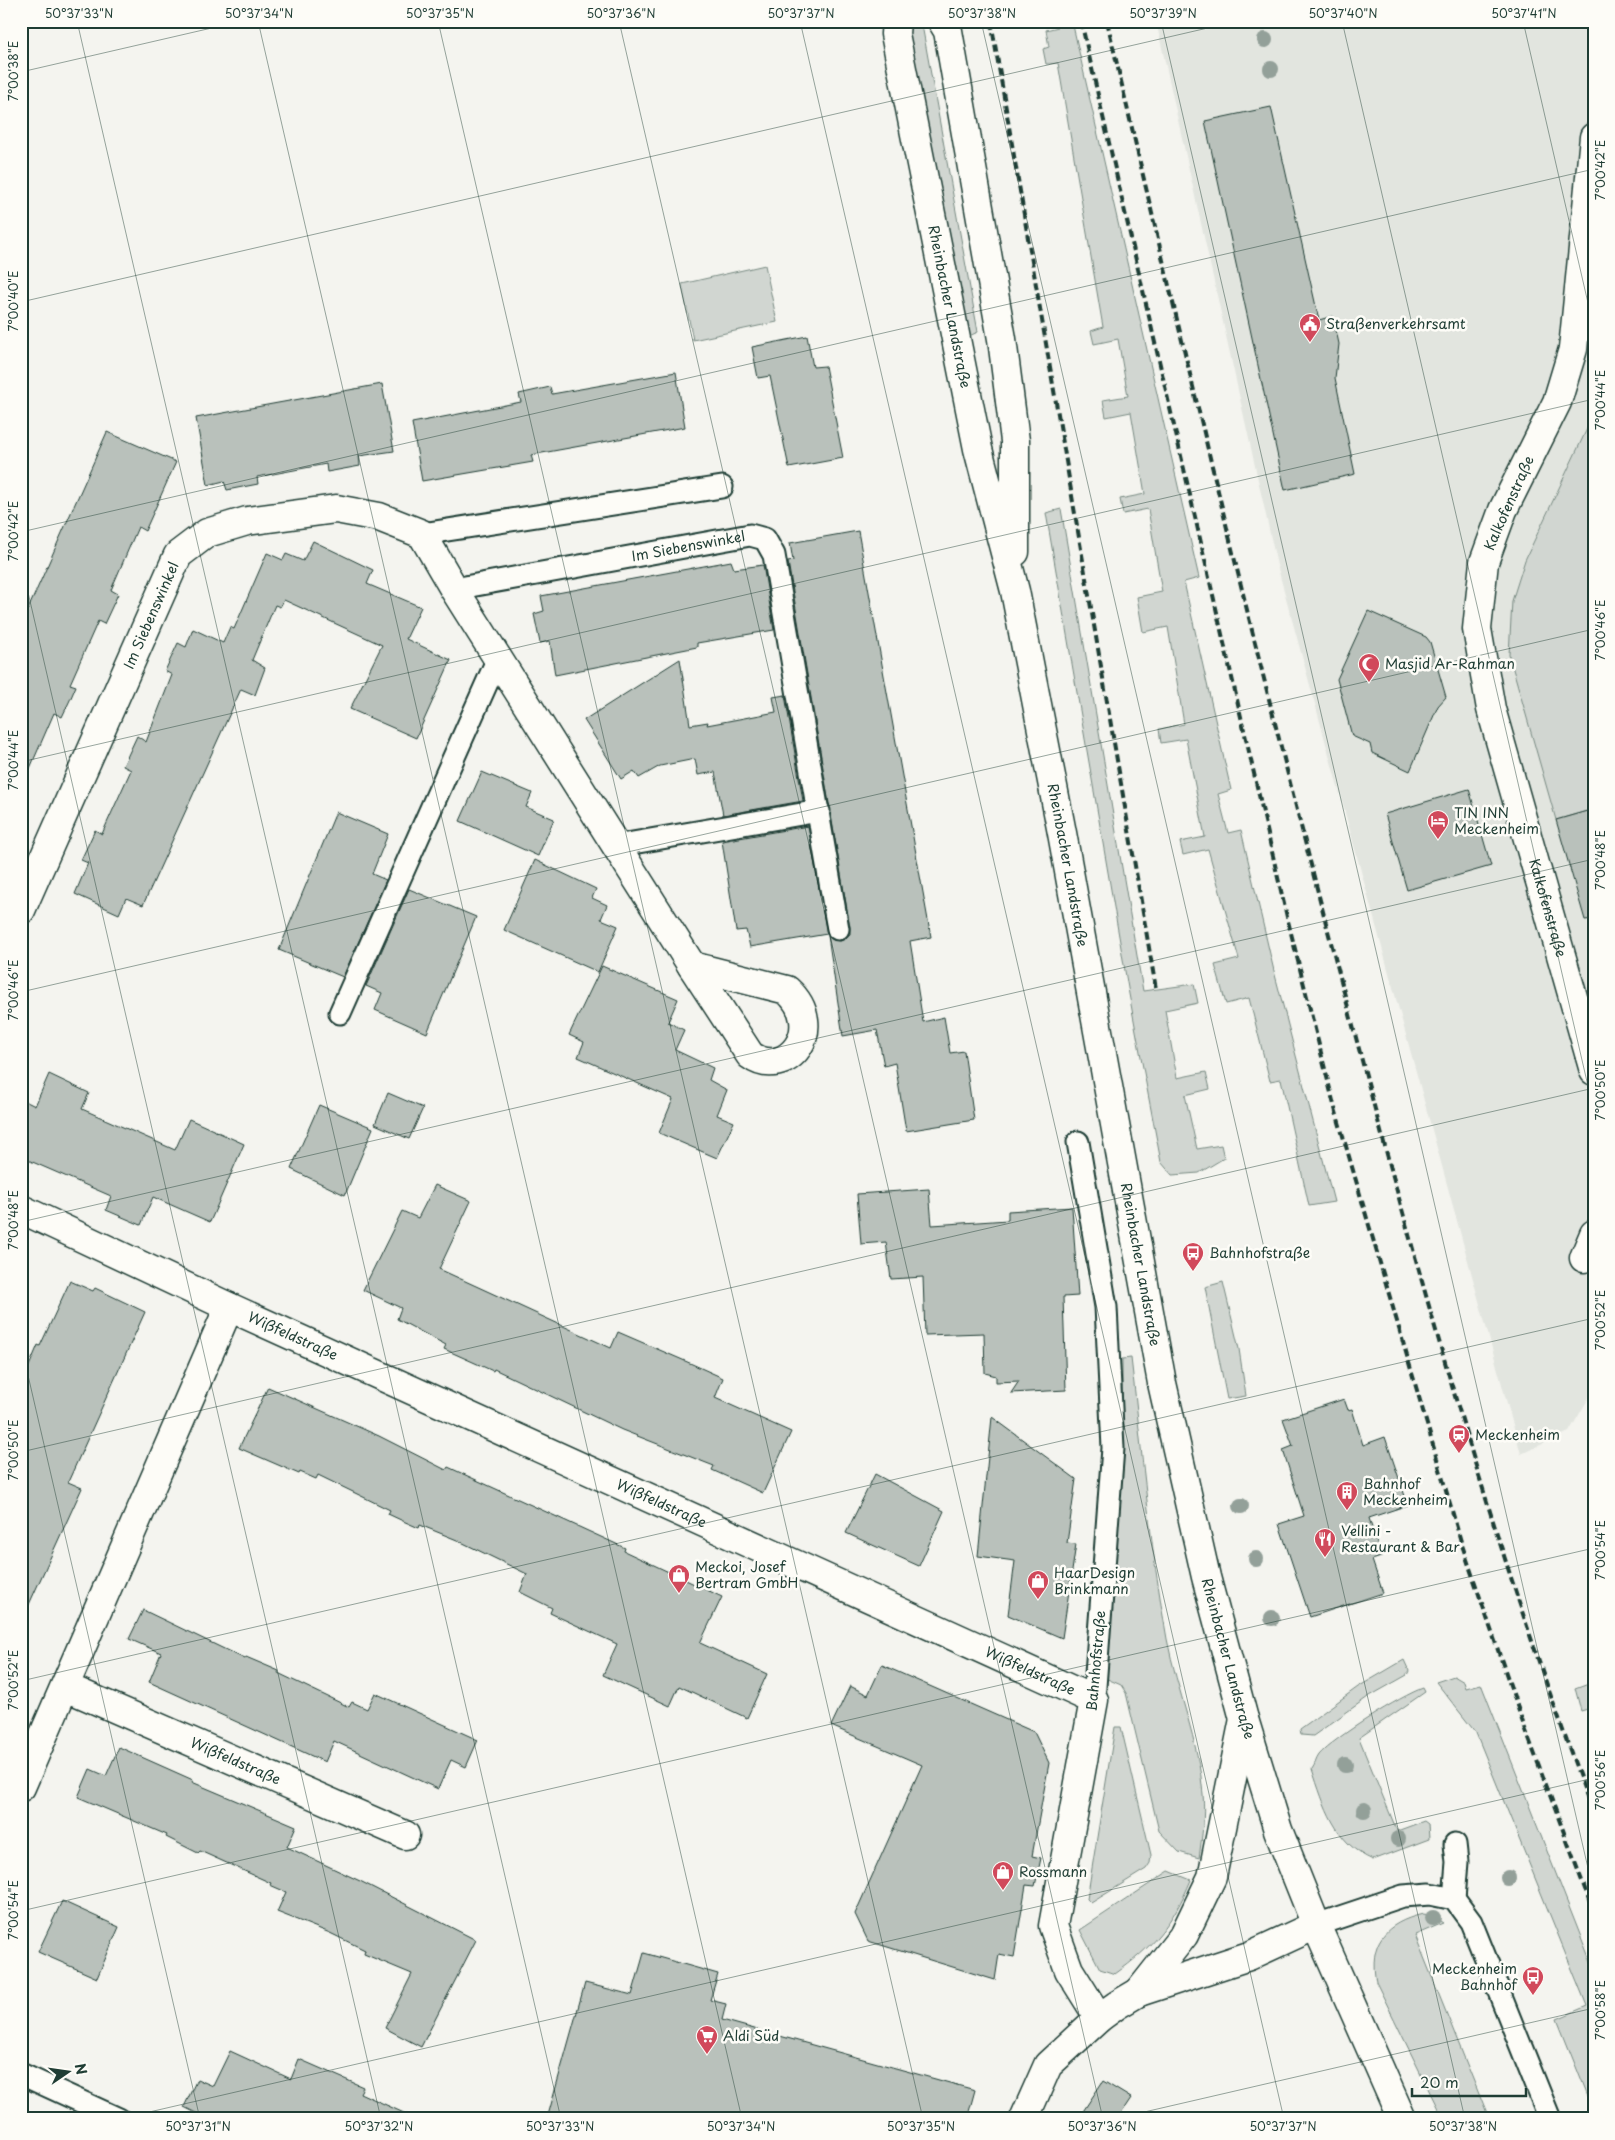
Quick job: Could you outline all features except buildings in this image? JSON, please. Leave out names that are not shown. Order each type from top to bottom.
[{"type":"street","name":"Rheinbacher Landstraße","points":[[896,21],[895,34],[978,449],[1015,591],[1062,833],[1162,1383],[1204,1568],[1244,1719],[1278,1830],[1316,1925],[1402,2119]]},
{"type":"street","name":"Rheinbacher Landstraße","points":[[942,21],[948,30],[1002,339],[1015,441],[1015,591]]},
{"type":"street","name":"Kalkofenstraße","points":[[1594,138],[1573,349],[1557,402],[1503,510],[1484,562],[1477,629],[1491,709],[1594,1071]]},
{"type":"street","name":"Im Siebenswinkel","points":[[21,910],[178,555],[207,533],[231,526],[256,520],[336,509],[379,517],[422,534]]},
{"type":"street","points":[[422,534],[454,589],[692,966]]},
{"type":"street","name":"Wißfeldstraße","points":[[21,1209],[229,1307],[1094,1700]]},
{"type":"street","points":[[21,1786],[66,1687],[229,1307]]},
{"type":"street","name":"Wißfeldstraße","points":[[66,1687],[405,1835]]},
{"type":"street","name":"Bahnhofstraße","points":[[1094,1700],[1053,1926],[1069,1970],[1099,2018]]},
{"type":"street","points":[[1140,1992],[1184,1935],[1212,1877],[1244,1719]]},
{"type":"street","points":[[1024,2119],[1048,2065],[1099,2018],[1140,1992],[1249,1956],[1316,1925]]},
{"type":"lane","points":[[422,534],[722,487]]},
{"type":"lane","name":"Im Siebenswinkel","points":[[454,589],[750,535],[765,539],[774,555],[838,930]]},
{"type":"lane","points":[[340,1012],[498,658]]},
{"type":"lane","points":[[615,846],[819,810]]},
{"type":"lane","name":"Bahnhofstraße","points":[[1078,1142],[1106,1307],[1113,1448],[1094,1700]]},
{"type":"lane","points":[[1454,1899],[1458,1862],[1455,1844]]},
{"type":"lane","points":[[1316,1925],[1403,1896],[1430,1894],[1454,1899],[1471,1922],[1550,2119]]},
{"type":"lane","points":[[21,2074],[119,2119]]},
{"type":"shaded area","points":[[912,21],[922,25],[978,332],[969,336],[906,27]]},
{"type":"shaded area","points":[[1057,21],[1072,21],[1199,578],[1184,582],[1231,790],[1218,794],[1228,833],[1241,830],[1274,971],[1334,1202],[1309,1206],[1281,1079],[1270,1081],[1249,998],[1226,1004],[1215,965],[1239,959],[1208,849],[1183,855],[1180,842],[1205,837],[1186,739],[1161,743],[1159,729],[1184,724],[1168,627],[1143,632],[1137,597],[1162,592],[1148,509],[1123,514],[1120,499],[1145,494],[1131,412],[1106,417],[1103,400],[1128,396],[1118,339],[1094,344],[1091,331],[1103,327],[1058,63],[1046,64],[1043,49],[1049,47],[1046,30],[1058,27]]},
{"type":"shaded area","points":[[1156,21],[1594,21],[1594,1389],[1569,1432],[1521,1454],[1277,565]]},
{"type":"shaded area","points":[[765,265],[777,322],[693,340],[682,284]]},
{"type":"shaded area","points":[[1594,414],[1594,809],[1556,820],[1509,655],[1512,601],[1525,560]]},
{"type":"shaded area","points":[[1061,509],[1143,991],[1194,984],[1198,1003],[1165,1010],[1177,1078],[1206,1072],[1210,1089],[1185,1095],[1197,1149],[1221,1145],[1224,1158],[1199,1173],[1172,1175],[1161,1162],[1129,994],[1046,513]]},
{"type":"shaded area","points":[[1223,1282],[1239,1349],[1246,1396],[1227,1399],[1205,1287]]},
{"type":"shaded area","points":[[1131,1358],[1161,1604],[1171,1658],[1201,1774],[1204,1810],[1199,1858],[1179,1852],[1159,1831],[1126,1693],[1121,1685],[1105,1678],[1123,1459],[1122,1359]]},
{"type":"shaded area","points":[[1404,1660],[1409,1671],[1407,1675],[1368,1697],[1313,1736],[1301,1735],[1300,1729],[1358,1687]]},
{"type":"shaded area","points":[[1454,1676],[1464,1682],[1466,1688],[1481,1684],[1594,1970],[1594,2112],[1557,2019],[1587,2006],[1476,1733],[1436,1682]]},
{"type":"shaded area","points":[[1594,1681],[1594,1716],[1591,1708],[1581,1711],[1575,1688]]},
{"type":"shaded area","points":[[1423,1688],[1425,1692],[1359,1738],[1397,1831],[1424,1821],[1428,1824],[1429,1839],[1373,1860],[1360,1853],[1340,1834],[1321,1796],[1312,1769],[1319,1755],[1338,1739],[1384,1708]]},
{"type":"shaded area","points":[[1115,1727],[1121,1727],[1151,1855],[1150,1863],[1146,1869],[1091,1903],[1087,1899]]},
{"type":"shaded area","points":[[1169,1871],[1191,1880],[1169,1922],[1151,1944],[1115,1974],[1100,1969],[1080,1930]]},
{"type":"shaded area","points":[[1423,1914],[1431,1915],[1443,1923],[1415,1935],[1489,2119],[1443,2119],[1376,1982],[1375,1956],[1377,1946],[1382,1937],[1389,1929],[1399,1923]]},
{"type":"railway","points":[[991,21],[1156,989]]},
{"type":"railway","points":[[1081,21],[1287,917],[1334,1105],[1462,1545],[1523,1723],[1594,1913]]},
{"type":"railway","points":[[1107,21],[1254,640],[1403,1214],[1492,1517],[1524,1617],[1594,1815]]},
{"type":"place","name":"Straßenverkehrsamt","points":[[1310,343]]},
{"type":"place","name":"Masjid Ar-Rahman","points":[[1369,683]]},
{"type":"place","name":"TIN INN Meckenheim","points":[[1438,840]]},
{"type":"place","name":"Bahnhofstraße","points":[[1193,1272]]},
{"type":"place","name":"Meckenheim","points":[[1459,1454]]},
{"type":"place","name":"Bahnhof Meckenheim","points":[[1347,1511]]},
{"type":"place","name":"Vellini - Restaurant & Bar","points":[[1325,1558]]},
{"type":"place","name":"Meckoi, Josef Bertram GmbH","points":[[679,1594]]},
{"type":"place","name":"HaarDesign Brinkmann","points":[[1038,1600]]},
{"type":"place","name":"Rossmann","points":[[1003,1891]]},
{"type":"place","name":"Meckenheim Bahnhof","points":[[1533,1996]]},
{"type":"place","name":"Aldi Süd","points":[[707,2055]]}]
